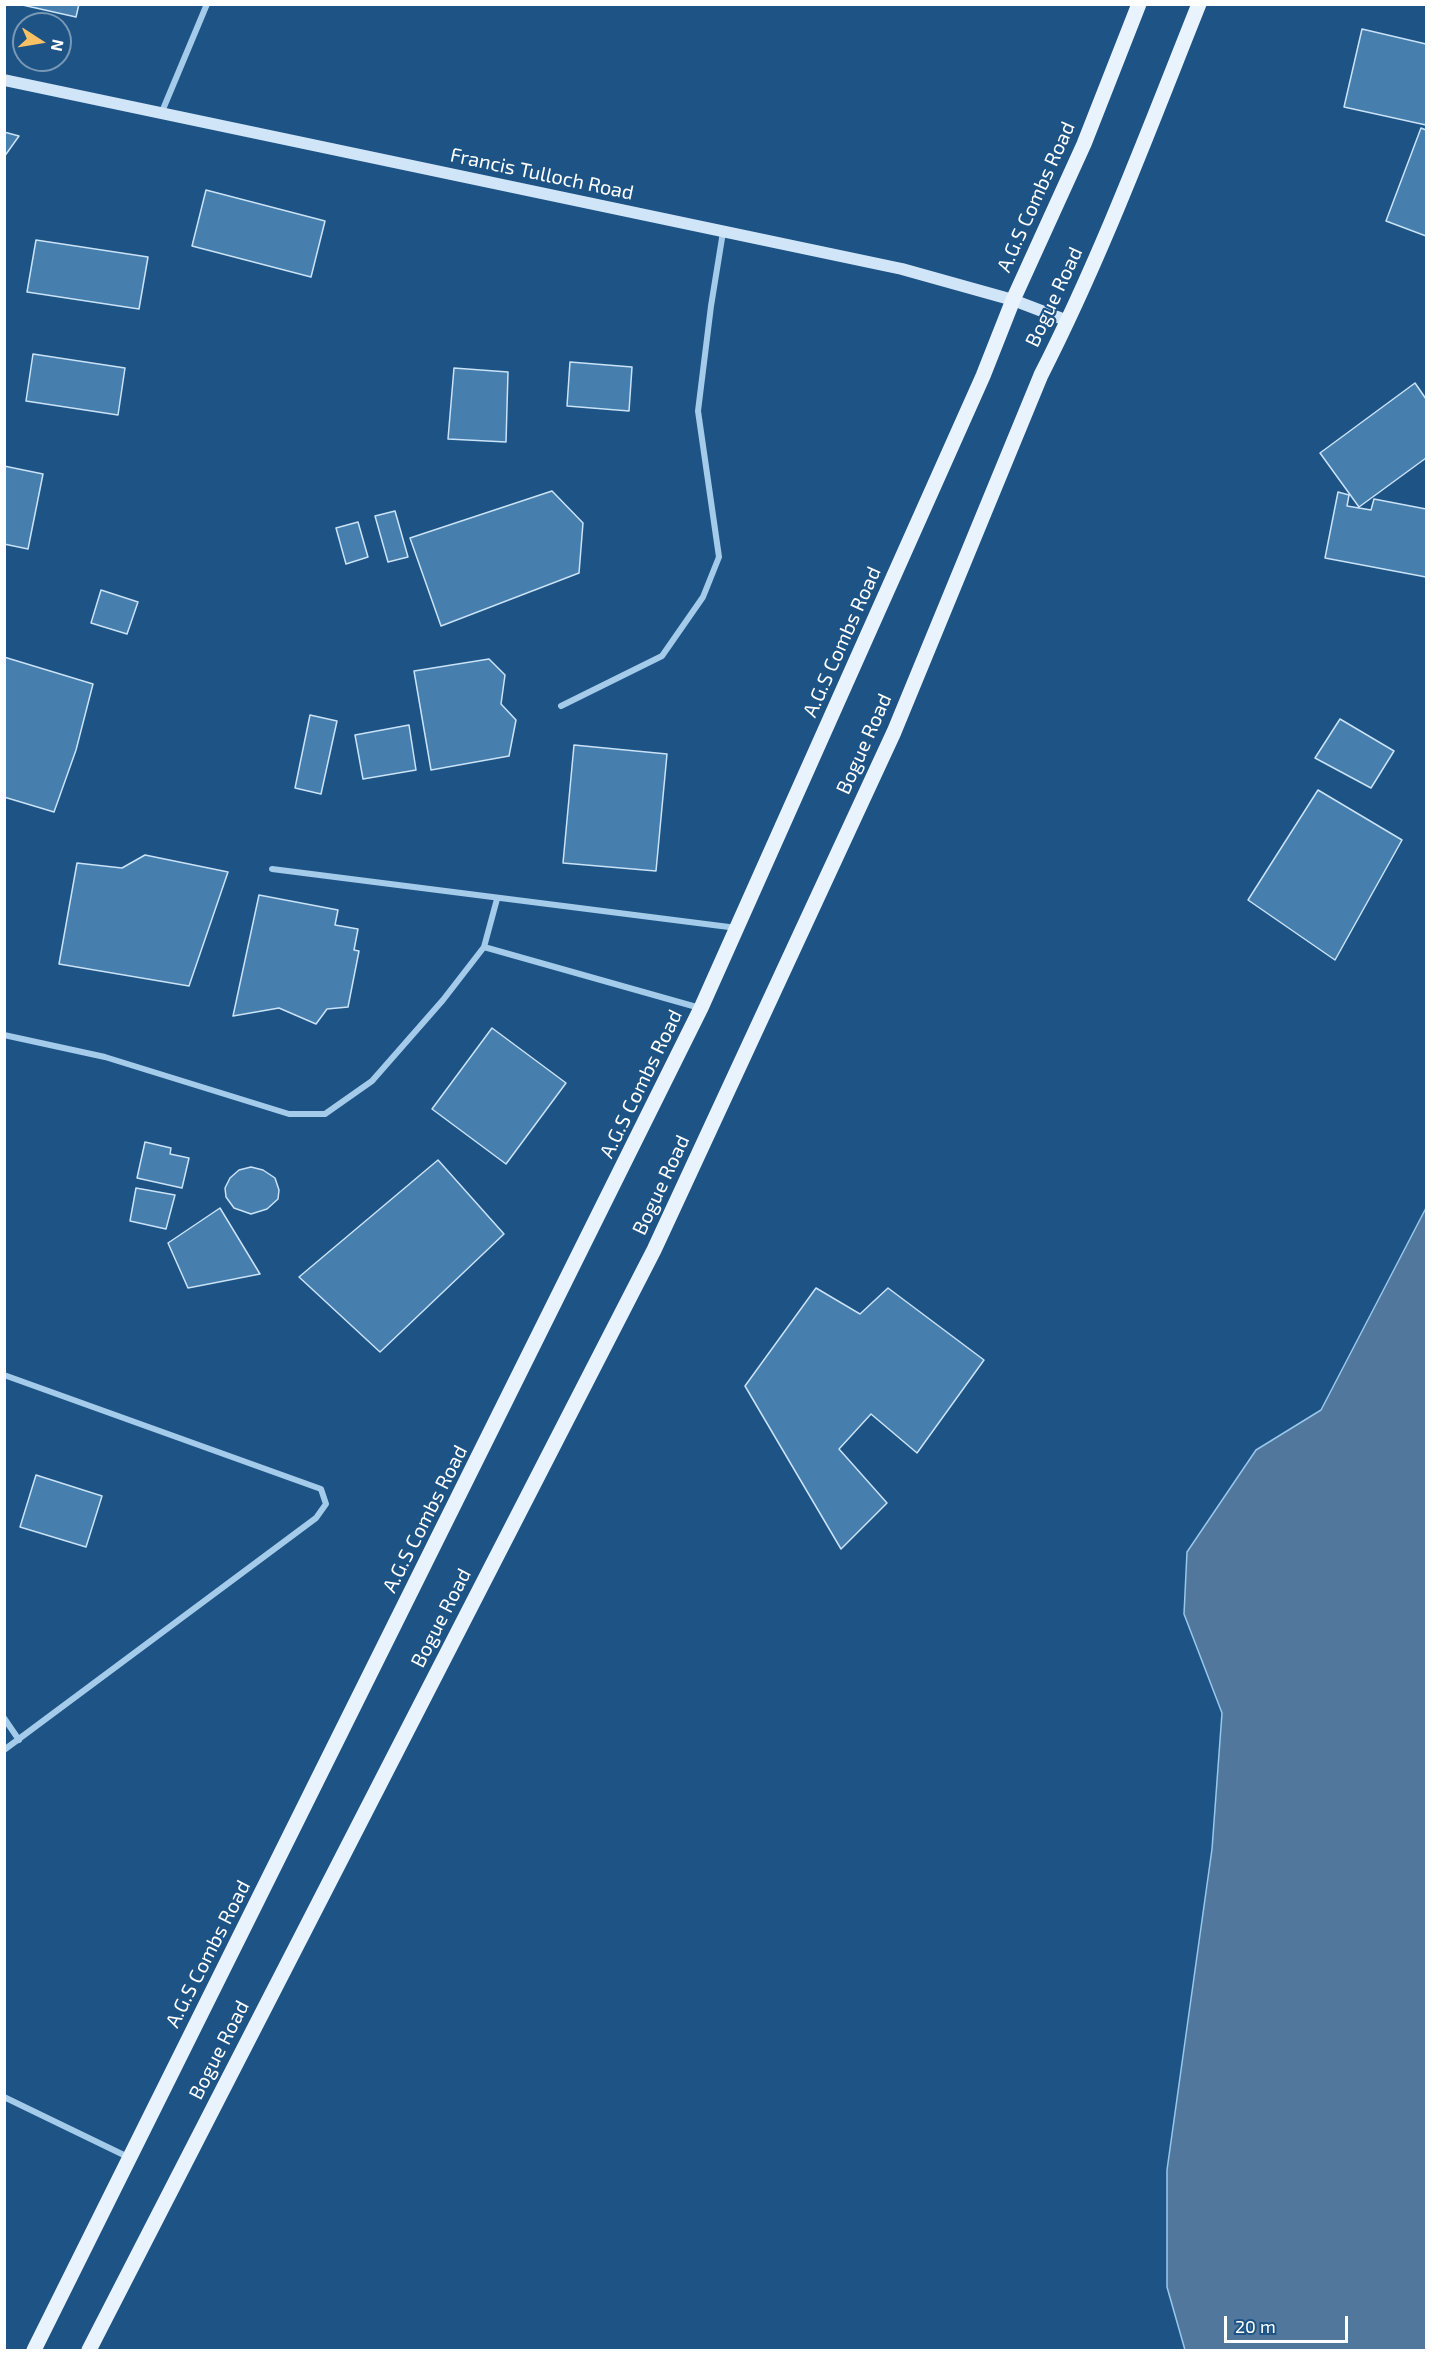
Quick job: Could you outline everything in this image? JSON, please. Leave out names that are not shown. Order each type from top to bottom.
[{"type":"main road","name":"A.G.S Combs Road","points":[[129,2158],[701,1008],[983,376],[1013,300],[1084,144],[1139,4]]},
{"type":"main road","name":"Bogue Road","points":[[89,2350],[654,1250],[894,732],[1041,375],[1068,321],[1134,168],[1199,4]]},
{"type":"main road","name":"Francis Tulloch Road","points":[[4,80],[902,269],[1013,300],[1068,321]]},
{"type":"main road","points":[[34,2350],[129,2158]]},
{"type":"street","points":[[161,114],[207,4]]},
{"type":"street","points":[[561,706],[662,656],[703,597],[719,557],[698,411],[723,232]]},
{"type":"street","points":[[272,869],[737,928]]},
{"type":"street","points":[[4,1035],[105,1057],[289,1114],[325,1114],[372,1081],[443,1000],[484,947],[497,899]]},
{"type":"street","points":[[484,947],[701,1008]]},
{"type":"street","points":[[4,1375],[321,1489],[326,1504],[316,1518],[4,1750]]},
{"type":"street","points":[[4,1718],[19,1740]]},
{"type":"street","points":[[4,2097],[129,2158]]},
{"type":"water","points":[[1426,1208],[1426,2350],[1185,2350],[1167,2287],[1167,2170],[1212,1849],[1222,1713],[1184,1614],[1187,1552],[1256,1450],[1321,1410]]},
{"type":"building","points":[[18,4],[79,4],[76,17],[72,16],[72,12],[54,12]]},
{"type":"building","points":[[1362,29],[1426,44],[1426,125],[1344,107]]},
{"type":"building","points":[[1421,128],[1426,130],[1426,236],[1386,221]]},
{"type":"building","points":[[4,132],[19,136],[4,157]]},
{"type":"building","points":[[206,190],[325,221],[311,277],[192,246]]},
{"type":"building","points":[[36,240],[148,257],[139,309],[27,292]]},
{"type":"building","points":[[33,354],[125,368],[118,415],[26,401]]},
{"type":"building","points":[[570,362],[632,367],[629,411],[567,406]]},
{"type":"building","points":[[454,368],[508,372],[506,442],[448,439]]},
{"type":"building","points":[[1415,383],[1426,399],[1426,458],[1359,507],[1320,453]]},
{"type":"building","points":[[4,466],[43,474],[28,549],[4,544]]},
{"type":"building","points":[[552,491],[583,523],[579,573],[441,626],[410,538]]},
{"type":"building","points":[[1338,492],[1349,495],[1347,506],[1371,510],[1374,499],[1426,509],[1426,577],[1325,558]]},
{"type":"building","points":[[395,511],[408,557],[388,562],[375,516]]},
{"type":"building","points":[[358,522],[368,557],[346,564],[336,528]]},
{"type":"building","points":[[101,590],[138,602],[127,634],[91,623]]},
{"type":"building","points":[[4,657],[93,684],[76,750],[54,812],[4,797]]},
{"type":"building","points":[[489,659],[505,675],[501,704],[516,720],[509,756],[431,770],[414,671]]},
{"type":"building","points":[[310,715],[337,721],[321,794],[295,788]]},
{"type":"building","points":[[1340,719],[1394,751],[1371,788],[1315,758]]},
{"type":"building","points":[[409,725],[416,770],[363,779],[355,735]]},
{"type":"building","points":[[574,745],[667,754],[656,871],[563,863]]},
{"type":"building","points":[[1318,790],[1402,840],[1335,960],[1248,900]]},
{"type":"building","points":[[145,855],[228,872],[189,986],[59,964],[77,863],[122,868]]},
{"type":"building","points":[[259,895],[338,910],[335,925],[358,929],[354,950],[359,951],[348,1007],[327,1009],[316,1024],[279,1008],[233,1016]]},
{"type":"building","points":[[492,1028],[566,1083],[506,1164],[432,1109]]},
{"type":"building","points":[[145,1142],[171,1148],[170,1154],[189,1158],[182,1188],[137,1178]]},
{"type":"building","points":[[438,1160],[504,1234],[380,1352],[299,1277]]},
{"type":"building","points":[[251,1167],[263,1170],[275,1178],[279,1190],[278,1199],[267,1209],[251,1214],[234,1208],[226,1197],[225,1188],[230,1178],[239,1170]]},
{"type":"building","points":[[136,1188],[175,1195],[166,1229],[130,1221]]},
{"type":"building","points":[[220,1208],[260,1274],[188,1288],[168,1243]]},
{"type":"building","points":[[816,1288],[860,1314],[888,1288],[984,1360],[917,1453],[871,1414],[839,1449],[887,1503],[841,1549],[745,1386]]},
{"type":"building","points":[[36,1475],[102,1496],[86,1547],[20,1527]]}]
